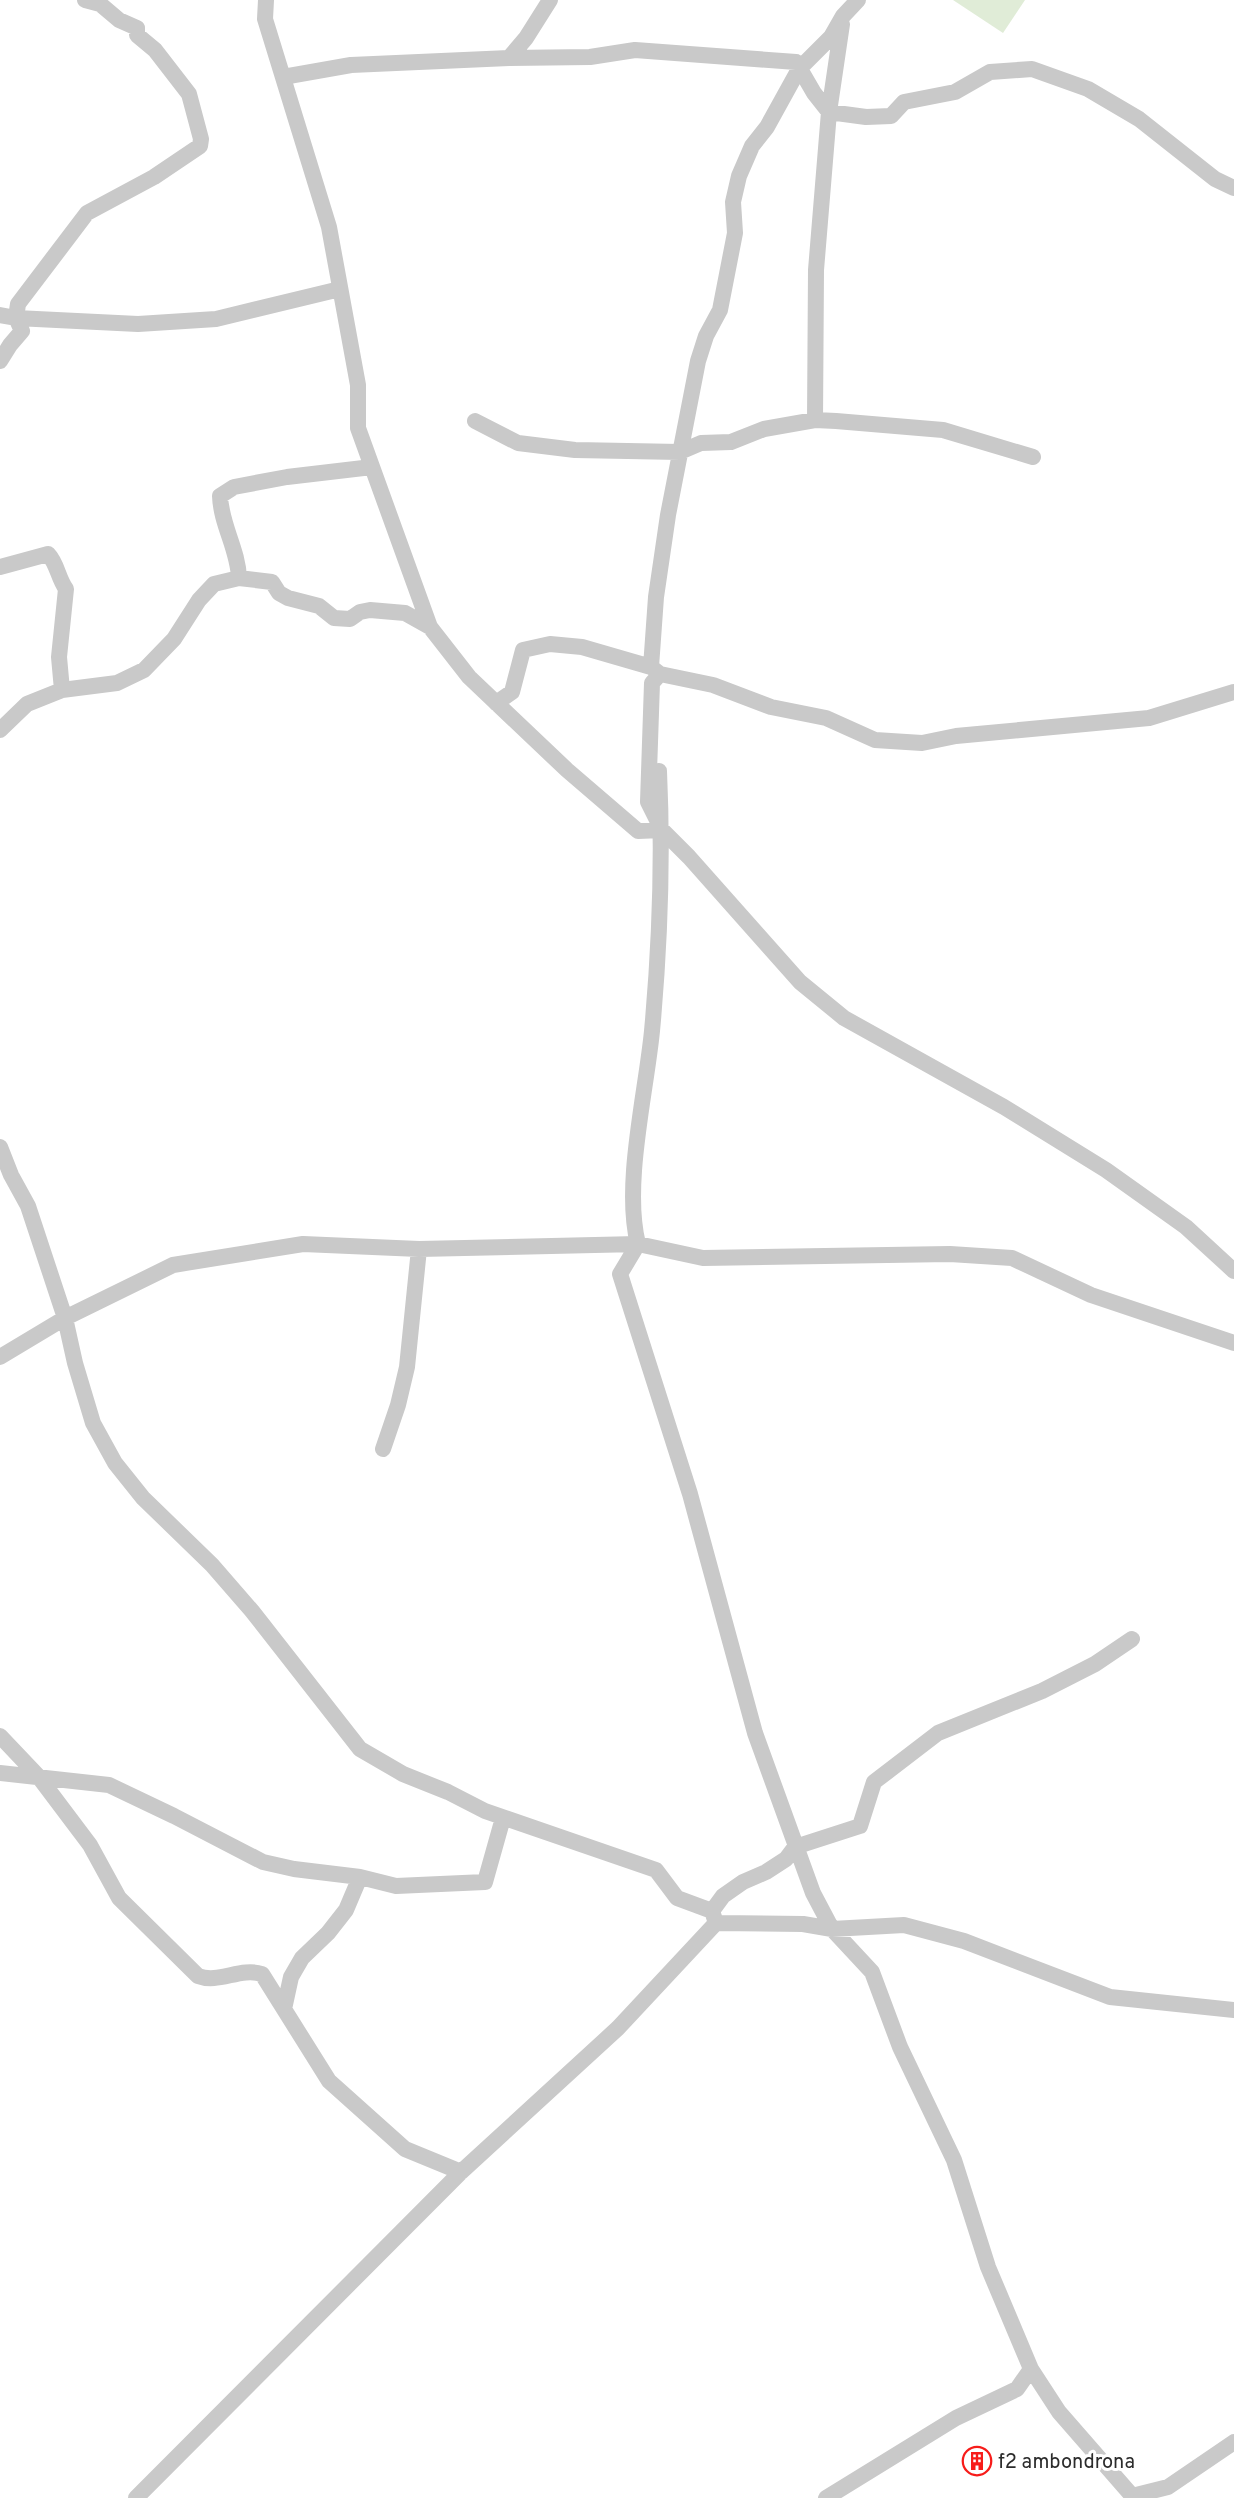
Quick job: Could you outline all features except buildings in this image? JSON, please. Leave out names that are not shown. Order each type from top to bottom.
[{"type":"street","points":[[8,317],[87,213],[154,177],[200,146],[201,139],[189,94],[155,50],[137,35],[137,28],[119,20],[100,4],[85,0]]},
{"type":"street","points":[[267,0],[265,18],[329,227],[358,385],[358,428],[430,627],[454,659],[496,703],[567,770],[639,831],[662,830]]},
{"type":"street","points":[[508,58],[526,39],[550,0]]},
{"type":"street","points":[[858,0],[843,16],[831,37],[799,69],[767,127],[752,146],[739,176],[733,202],[735,233],[720,310],[706,336],[698,361],[656,597],[656,671],[652,683],[648,802],[681,864],[721,893],[800,982],[844,1018],[1004,1107],[1106,1170],[1186,1227],[1234,1271]]},
{"type":"street","points":[[815,420],[816,270],[829,112],[843,16]]},
{"type":"street","points":[[283,77],[351,65],[590,57],[635,50],[796,62],[814,93],[829,112],[866,117],[891,116],[904,102],[955,92],[990,72],[1032,69],[1088,89],[1159,133],[1215,179],[1234,188]]},
{"type":"street","points":[[8,317],[138,324],[216,319],[340,289]]},
{"type":"street","points":[[0,361],[22,332],[8,317]]},
{"type":"street","points":[[475,421],[518,443],[574,450],[680,452],[701,443],[731,442],[764,429],[815,420],[943,430],[1033,457]]},
{"type":"street","points":[[239,578],[239,564],[221,512],[220,496],[234,487],[287,477],[372,466]]},
{"type":"street","points":[[0,567],[48,554],[53,559],[58,579],[66,589],[59,657],[62,690]]},
{"type":"street","points":[[0,730],[27,704],[62,690],[117,683],[144,670],[174,639],[199,600],[214,584],[239,578],[272,582],[279,593],[288,598],[319,606],[334,618],[350,618],[360,612],[370,610],[405,613],[430,627]]},
{"type":"street","points":[[496,703],[512,692],[523,650],[550,644],[582,647],[656,671],[713,685],[771,707],[826,718],[875,740],[922,743],[956,736],[1149,718],[1234,692]]},
{"type":"street","points":[[659,771],[662,830],[661,917],[652,1033],[635,1168],[634,1229],[638,1244],[620,1274],[690,1494],[755,1733],[813,1893],[832,1929],[872,1972],[900,2047],[954,2160],[988,2267],[1031,2369],[1059,2412],[1133,2497],[1168,2487],[1234,2442]]},
{"type":"street","points":[[0,1147],[11,1175],[28,1206],[65,1318],[75,1363],[93,1423],[115,1463],[143,1498],[212,1565],[252,1611],[360,1749],[402,1774],[503,1818],[656,1870],[677,1898],[714,1917],[803,1924],[832,1929],[904,1925],[964,1941],[1110,1997],[1234,2010]]},
{"type":"street","points":[[0,1357],[65,1318],[173,1264],[303,1244],[419,1249],[638,1244],[703,1258],[950,1254],[1012,1258],[1091,1295],[1234,1343]]},
{"type":"street","points":[[383,1449],[398,1405],[407,1367],[419,1249]]},
{"type":"street","points":[[136,2498],[461,2172],[618,2028],[714,1917],[723,1896],[743,1882],[766,1872],[786,1859],[795,1847],[860,1826],[874,1782],[938,1733],[1042,1691],[1095,1664],[1132,1640]]},
{"type":"street","points":[[0,1736],[38,1776],[90,1845],[119,1898],[198,1976],[207,1980],[251,1971],[262,1974],[329,2081],[405,2149],[461,2172]]},
{"type":"street","points":[[0,1773],[109,1785],[263,1862],[294,1869],[360,1877],[396,1886],[485,1881],[503,1818]]},
{"type":"street","points":[[284,2009],[291,1977],[302,1958],[328,1933],[346,1910],[360,1877]]},
{"type":"street","points":[[826,2498],[956,2418],[1017,2389],[1031,2369]]},
{"type":"green space","points":[[953,0],[1025,0],[1003,33]]},
{"type":"place","name":"f2 ambondrona","points":[[977,2461]]}]
